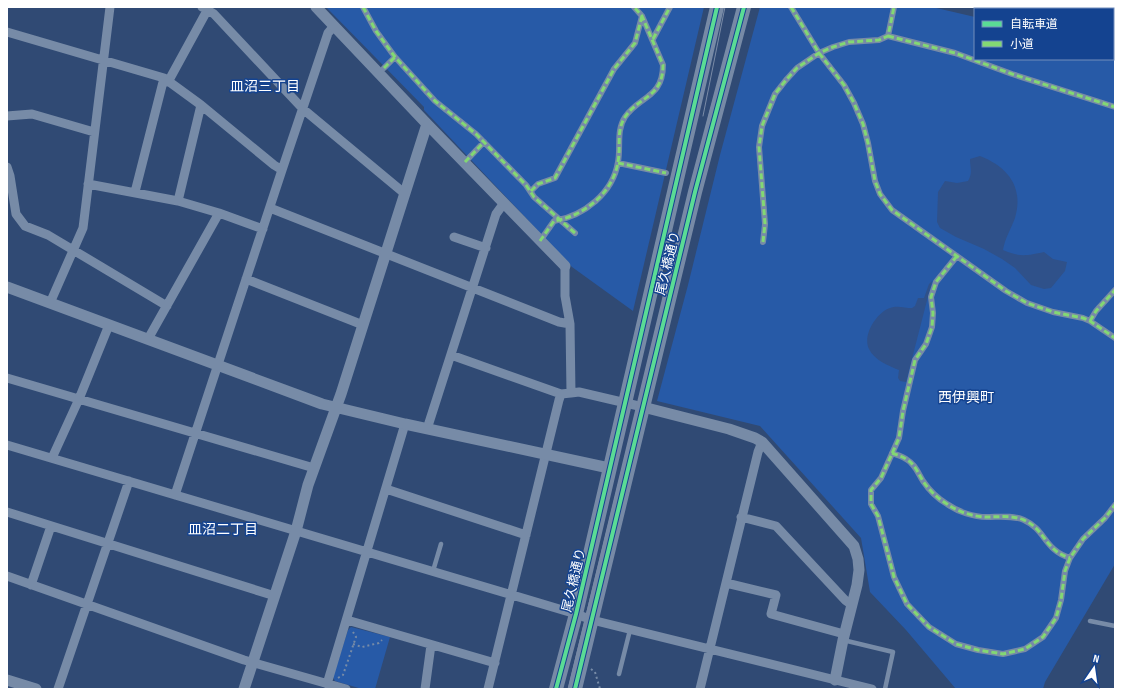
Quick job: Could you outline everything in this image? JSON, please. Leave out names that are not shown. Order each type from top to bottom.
[{"type":"main road","name":"尾久橋通り","points":[[556,689],[576,614],[609,468],[626,403],[717,7]]},
{"type":"main road","name":"尾久橋通り","points":[[575,689],[694,192],[744,7]]},
{"type":"street","points":[[50,303],[83,228],[110,7]]},
{"type":"street","points":[[316,7],[565,266],[565,296],[570,324],[566,393],[546,454],[488,689]]},
{"type":"street","points":[[363,7],[376,31],[395,57],[435,101],[476,134],[526,184],[534,197],[575,233]]},
{"type":"street","points":[[540,241],[554,221],[568,219],[595,202],[608,190],[618,163],[619,130],[625,117],[637,104],[649,96],[657,87],[663,73],[663,65],[653,40],[642,16],[634,7]]},
{"type":"street","points":[[653,40],[670,7]]},
{"type":"street","points":[[791,7],[819,53],[844,85],[854,103],[863,124],[875,181],[880,194],[892,210],[1006,292],[1027,303],[1053,312],[1083,318],[1115,338]]},
{"type":"street","points":[[888,36],[894,7]]},
{"type":"street","points":[[136,192],[166,80],[206,8],[303,109],[404,193]]},
{"type":"street","points":[[531,191],[538,184],[555,178],[614,69],[635,43],[642,16]]},
{"type":"street","points":[[175,495],[217,364],[328,33],[334,26]]},
{"type":"street","points":[[7,32],[104,60],[166,80],[201,105],[282,170]]},
{"type":"street","points":[[763,242],[766,224],[759,147],[762,126],[775,94],[786,80],[797,68],[819,53],[833,47],[849,42],[879,40],[888,36],[955,54],[1115,107]]},
{"type":"street","points":[[384,68],[395,57]]},
{"type":"street","points":[[178,201],[201,105]]},
{"type":"street","points":[[7,116],[32,114],[94,132]]},
{"type":"street","points":[[244,689],[296,531],[314,468],[336,408],[427,124]]},
{"type":"street","points":[[465,162],[484,142]]},
{"type":"street","points":[[618,163],[666,173]]},
{"type":"street","points":[[7,167],[10,176],[16,214],[25,226],[48,235],[167,306]]},
{"type":"street","points":[[88,184],[178,201],[219,213],[263,229]]},
{"type":"street","points":[[427,429],[496,214],[504,203]]},
{"type":"street","points":[[270,208],[559,322],[570,324]]},
{"type":"street","points":[[148,339],[219,213]]},
{"type":"street","points":[[454,237],[486,248]]},
{"type":"street","points":[[957,256],[936,282],[931,297],[933,313],[932,327],[926,344],[915,360],[903,411],[899,438],[881,478],[871,490],[871,504],[878,516],[894,577],[906,604],[929,627],[956,644],[978,650],[1003,654],[1025,649],[1043,636],[1056,618],[1070,558],[1083,539],[1105,518],[1115,505]]},
{"type":"street","points":[[246,279],[363,325]]},
{"type":"street","points":[[7,287],[322,404],[427,429],[609,468]]},
{"type":"street","points":[[1090,321],[1096,311],[1115,290]]},
{"type":"street","points":[[52,458],[79,399],[109,325]]},
{"type":"street","points":[[451,355],[566,393],[580,392],[643,407],[729,429],[762,442],[854,546],[858,559],[859,570],[852,605],[843,637],[834,684]]},
{"type":"street","points":[[7,378],[314,468]]},
{"type":"street","points":[[327,684],[405,424]]},
{"type":"street","points":[[700,689],[741,517],[762,442]]},
{"type":"street","points":[[7,445],[433,571],[592,620],[834,684],[872,689]]},
{"type":"street","points":[[892,453],[906,459],[915,467],[929,489],[948,506],[974,516],[1011,517],[1022,519],[1039,531],[1050,547],[1057,553],[1070,558]]},
{"type":"street","points":[[58,689],[129,481]]},
{"type":"street","points":[[386,489],[526,535]]},
{"type":"street","points":[[7,512],[275,596]]},
{"type":"street","points":[[741,517],[776,526],[845,600],[852,605]]},
{"type":"street","points":[[31,585],[51,526]]},
{"type":"street","points":[[7,576],[253,663],[346,689]]},
{"type":"street","points":[[726,583],[776,594],[771,614],[843,637]]},
{"type":"street","points":[[347,620],[495,663]]},
{"type":"street","points":[[426,689],[431,644]]},
{"type":"street","points":[[7,680],[36,689]]},
{"type":"lane","points":[[433,571],[441,544]]},
{"type":"lane","points":[[1090,621],[1115,626]]},
{"type":"lane","points":[[619,674],[630,630]]},
{"type":"lane","points":[[843,637],[893,652],[885,689]]},
{"type":"path","points":[[343,675],[356,637],[347,620]]},
{"type":"path","points":[[353,644],[362,648],[379,643],[382,640],[384,631]]},
{"type":"path","points":[[581,665],[595,672],[600,689]]},
{"type":"shaded area","points":[[326,7],[704,7],[633,311],[572,267],[424,110],[424,107]]},
{"type":"shaded area","points":[[760,7],[932,7],[974,17],[974,60],[1114,60],[1115,53],[1115,564],[1045,682],[1043,689],[956,689],[906,630],[870,592],[861,538],[760,426],[657,401],[688,285],[720,155]]},
{"type":"shaded area","points":[[1028,7],[1115,7],[1115,29],[1114,8]]},
{"type":"shaded area","points":[[980,156],[999,166],[1006,172],[1015,188],[1017,207],[1015,218],[1003,250],[1014,254],[1023,255],[1044,252],[1053,259],[1067,262],[1065,271],[1051,288],[1044,289],[1031,285],[1015,268],[1002,259],[940,228],[937,222],[938,192],[945,181],[957,183],[968,181],[971,172],[970,159]]},
{"type":"shaded area","points":[[932,281],[906,382],[900,381],[898,378],[899,370],[882,362],[871,353],[867,343],[869,331],[876,319],[885,310],[895,307],[912,308],[915,306],[918,298],[924,298],[929,284]]},
{"type":"shaded area","points":[[351,627],[390,637],[375,689],[362,689],[335,681],[333,677],[348,630]]},
{"type":"tram line","points":[[703,116],[725,7]]},
{"type":"tram line","points":[[568,689],[710,111],[742,7]]},
{"type":"marked path","points":[[363,7],[376,31],[395,57],[435,101],[476,134],[526,185],[534,197],[575,233]]},
{"type":"marked path","points":[[540,241],[554,221],[576,214],[586,208],[595,201],[610,184],[618,162],[622,122],[631,110],[649,96],[659,84],[662,76],[663,65],[642,16],[634,7]]},
{"type":"marked path","points":[[653,39],[670,7]]},
{"type":"marked path","points":[[791,7],[819,53],[844,85],[854,103],[863,124],[875,181],[880,194],[892,210],[1006,291],[1027,303],[1053,312],[1083,318],[1090,321],[1115,338]]},
{"type":"marked path","points":[[763,242],[765,224],[759,147],[762,126],[775,94],[797,68],[819,53],[849,42],[879,40],[888,36],[894,7]]},
{"type":"marked path","points":[[531,191],[538,184],[555,178],[614,69],[635,43],[642,16]]},
{"type":"marked path","points":[[888,36],[955,53],[1012,74],[1115,107]]},
{"type":"marked path","points":[[384,68],[395,57]]},
{"type":"marked path","points":[[465,162],[484,142]]},
{"type":"marked path","points":[[618,163],[666,173]]},
{"type":"marked path","points":[[957,256],[936,282],[931,297],[933,313],[932,327],[926,344],[915,360],[903,411],[899,438],[881,478],[871,490],[871,504],[878,516],[894,577],[907,604],[929,627],[956,644],[978,650],[1003,654],[1025,649],[1043,637],[1056,618],[1061,600],[1065,571],[1070,558],[1083,539],[1105,518],[1115,505]]},
{"type":"marked path","points":[[1090,321],[1096,311],[1115,290]]},
{"type":"marked path","points":[[892,453],[903,457],[912,463],[931,491],[951,507],[966,514],[977,516],[1010,517],[1024,520],[1037,529],[1055,550],[1070,558]]},
{"type":"cycle path","points":[[556,689],[576,614],[717,7]]},
{"type":"cycle path","points":[[575,689],[695,192],[744,7]]},
{"type":"district","name":"皿沼三丁目","points":[[265,86]]},
{"type":"district","name":"西伊興町","points":[[966,397]]},
{"type":"district","name":"皿沼二丁目","points":[[223,529]]}]
